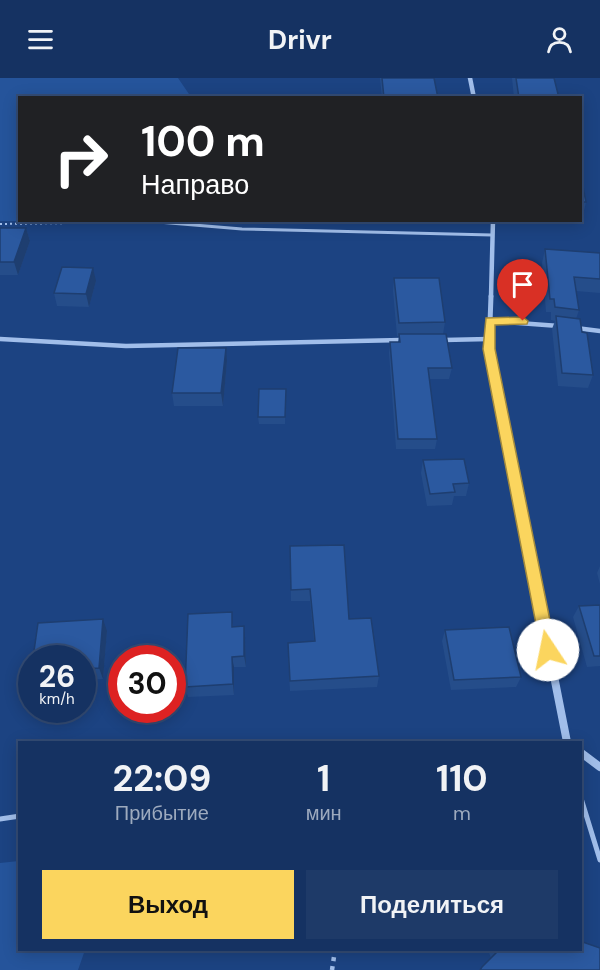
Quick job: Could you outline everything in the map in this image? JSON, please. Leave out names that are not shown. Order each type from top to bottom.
[{"type":"street","points":[[470,78],[474,96]]},
{"type":"street","points":[[493,222],[489,339],[566,741]]},
{"type":"street","points":[[582,753],[600,766]]},
{"type":"lane","points":[[158,222],[242,229],[492,236]]},
{"type":"lane","points":[[490,321],[523,321],[600,331]]},
{"type":"lane","points":[[0,339],[126,346],[407,340]]},
{"type":"lane","points":[[442,340],[489,339]]},
{"type":"lane","points":[[582,802],[600,860]]},
{"type":"lane","points":[[0,819],[18,816]]},
{"type":"path","points":[[0,224],[158,222]]},
{"type":"path","points":[[332,970],[335,951]]},
{"type":"shaded area","points":[[0,78],[178,78],[190,96],[18,96],[18,221],[0,221]]},
{"type":"shaded area","points":[[18,861],[18,951],[85,951],[78,970],[0,970],[0,863]]},
{"type":"building","points":[[382,78],[434,78],[438,96],[384,96]]},
{"type":"building","points":[[516,78],[554,78],[558,96],[519,96]]},
{"type":"building","points":[[582,183],[586,202],[582,202]]},
{"type":"building","points":[[0,228],[26,228],[14,262],[0,262]]},
{"type":"building","points":[[545,249],[600,253],[600,279],[574,277],[579,310],[555,307],[554,299],[550,299]]},
{"type":"building","points":[[62,267],[93,268],[86,294],[54,293]]},
{"type":"building","points":[[394,278],[439,278],[445,322],[399,323]]},
{"type":"building","points":[[556,316],[580,319],[582,332],[587,333],[593,375],[562,373]]},
{"type":"building","points":[[399,334],[446,334],[452,368],[428,368],[437,439],[398,439],[390,342],[400,342]]},
{"type":"building","points":[[178,348],[226,348],[221,393],[172,393]]},
{"type":"building","points":[[259,389],[286,389],[285,417],[258,417]]},
{"type":"building","points":[[464,459],[469,483],[453,484],[455,492],[430,494],[423,460]]},
{"type":"building","points":[[344,545],[349,619],[371,618],[379,676],[290,681],[288,643],[315,641],[310,589],[291,590],[290,546]]},
{"type":"building","points":[[600,605],[600,656],[594,656],[579,606]]},
{"type":"building","points":[[232,612],[232,627],[244,626],[244,656],[232,657],[233,684],[186,687],[188,614]]},
{"type":"building","points":[[103,619],[99,668],[96,668],[96,645],[35,645],[38,623]]},
{"type":"building","points":[[509,627],[521,677],[454,680],[445,630]]},
{"type":"building","points":[[582,942],[600,948],[600,970],[480,970],[498,951],[582,951]]},
{"type":"route","points":[[523,321],[490,321],[489,349],[548,650]]}]
